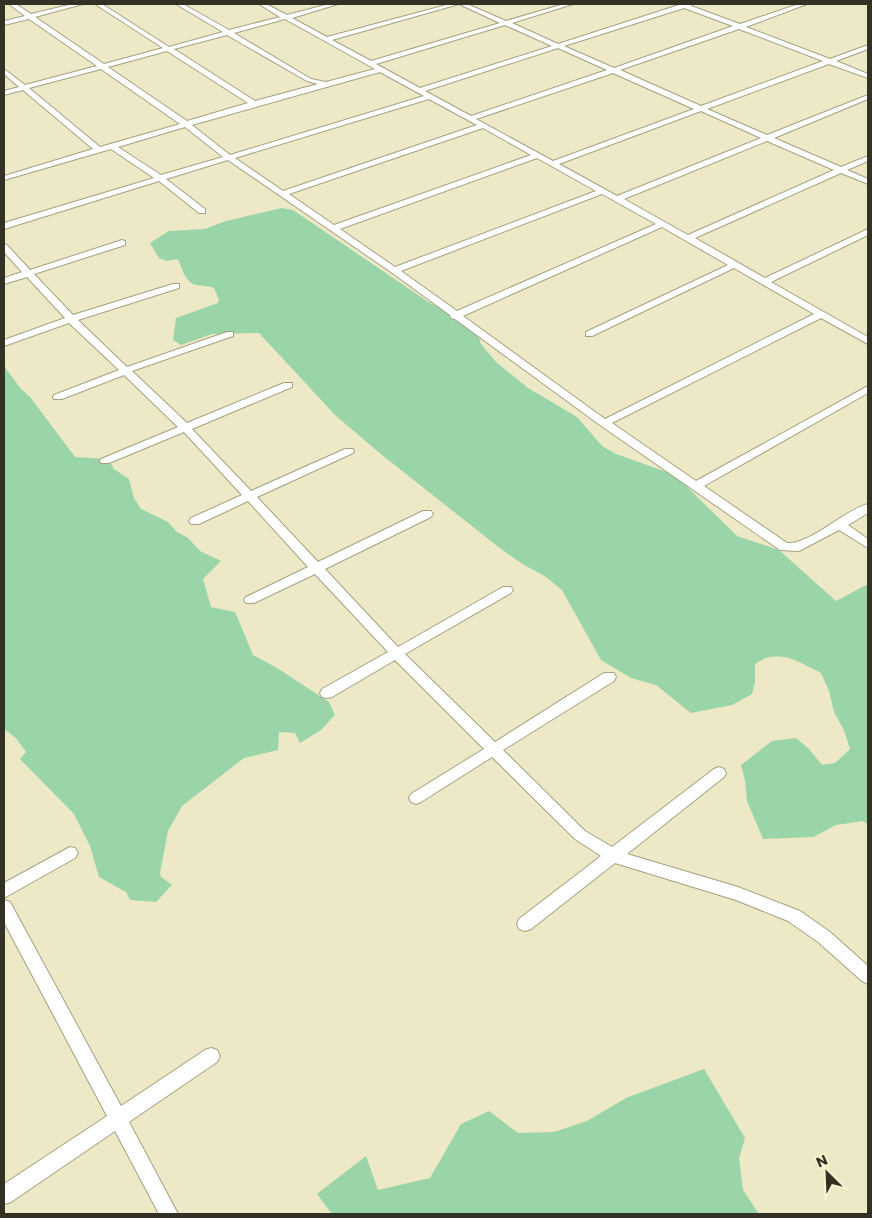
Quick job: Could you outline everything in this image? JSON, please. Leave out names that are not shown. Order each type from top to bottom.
[{"type":"street","points":[[12,4],[187,124],[227,156],[394,270],[454,316],[604,423],[784,547],[795,548],[868,508]]},
{"type":"street","points":[[4,23],[80,4]]},
{"type":"street","points":[[98,4],[254,104]]},
{"type":"street","points":[[179,4],[309,80],[325,84]]},
{"type":"street","points":[[262,4],[688,238],[868,341]]},
{"type":"street","points":[[4,93],[335,4]]},
{"type":"street","points":[[327,39],[456,4]]},
{"type":"street","points":[[462,4],[868,182]]},
{"type":"street","points":[[371,63],[570,4]]},
{"type":"street","points":[[421,90],[685,4],[868,76]]},
{"type":"street","points":[[471,118],[614,71],[804,4]]},
{"type":"street","points":[[551,164],[868,46]]},
{"type":"street","points":[[4,178],[254,104],[382,69]]},
{"type":"street","points":[[4,71],[99,150]]},
{"type":"street","points":[[309,80],[311,88]]},
{"type":"street","points":[[4,226],[227,156],[430,96]]},
{"type":"street","points":[[617,199],[868,97]]},
{"type":"street","points":[[282,194],[483,126]]},
{"type":"street","points":[[112,146],[202,211]]},
{"type":"street","points":[[334,228],[536,156]]},
{"type":"street","points":[[688,238],[868,158]]},
{"type":"street","points":[[4,166],[14,175]]},
{"type":"street","points":[[394,270],[602,191]]},
{"type":"street","points":[[454,316],[662,224]]},
{"type":"street","points":[[764,282],[868,232]]},
{"type":"street","points":[[4,281],[122,243]]},
{"type":"street","points":[[4,247],[71,319],[185,427],[247,496],[397,654],[580,835],[613,856],[738,894],[794,916],[824,937],[868,976]]},
{"type":"street","points":[[589,334],[734,265]]},
{"type":"street","points":[[4,343],[71,319],[176,286]]},
{"type":"street","points":[[604,423],[821,314]]},
{"type":"street","points":[[805,322],[854,333]]},
{"type":"street","points":[[58,397],[124,371],[230,334]]},
{"type":"street","points":[[105,461],[288,385]]},
{"type":"street","points":[[696,486],[868,389]]},
{"type":"street","points":[[195,521],[349,451]]},
{"type":"street","points":[[250,600],[427,514]]},
{"type":"street","points":[[840,525],[868,544]]},
{"type":"street","points":[[327,693],[507,590]]},
{"type":"street","points":[[416,798],[609,677]]},
{"type":"street","points":[[524,924],[719,773]]},
{"type":"street","points":[[4,891],[70,853]]},
{"type":"street","points":[[4,907],[169,1214]]},
{"type":"street","points":[[4,1195],[211,1056]]},
{"type":"green space","points":[[282,208],[293,210],[427,301],[476,329],[481,344],[496,362],[528,388],[577,417],[602,446],[616,454],[675,475],[737,536],[779,550],[836,601],[868,584],[868,825],[863,821],[836,825],[813,837],[763,839],[747,801],[741,765],[772,741],[796,738],[808,748],[822,765],[835,763],[850,749],[844,730],[834,712],[829,691],[821,673],[796,661],[780,656],[764,659],[755,664],[755,682],[752,694],[732,705],[691,713],[656,685],[631,678],[601,660],[562,590],[546,577],[501,549],[382,455],[335,415],[259,333],[212,334],[181,345],[173,340],[176,318],[218,303],[219,300],[214,288],[190,282],[178,259],[167,261],[159,258],[150,243],[169,231],[205,229],[226,221]]},
{"type":"green space","points":[[4,366],[75,457],[108,459],[114,469],[129,479],[134,498],[141,509],[168,522],[177,532],[188,538],[200,551],[221,561],[203,579],[211,607],[235,612],[253,655],[277,668],[329,702],[335,715],[321,730],[300,743],[295,733],[279,732],[278,750],[244,758],[182,806],[168,831],[160,873],[161,877],[172,885],[156,902],[130,900],[126,892],[99,877],[90,846],[74,814],[20,759],[26,752],[16,738],[4,729]]},
{"type":"green space","points":[[704,1069],[745,1138],[739,1158],[743,1190],[759,1214],[332,1214],[317,1194],[366,1156],[378,1190],[430,1178],[461,1124],[489,1111],[518,1133],[554,1132],[587,1121],[626,1098]]}]
